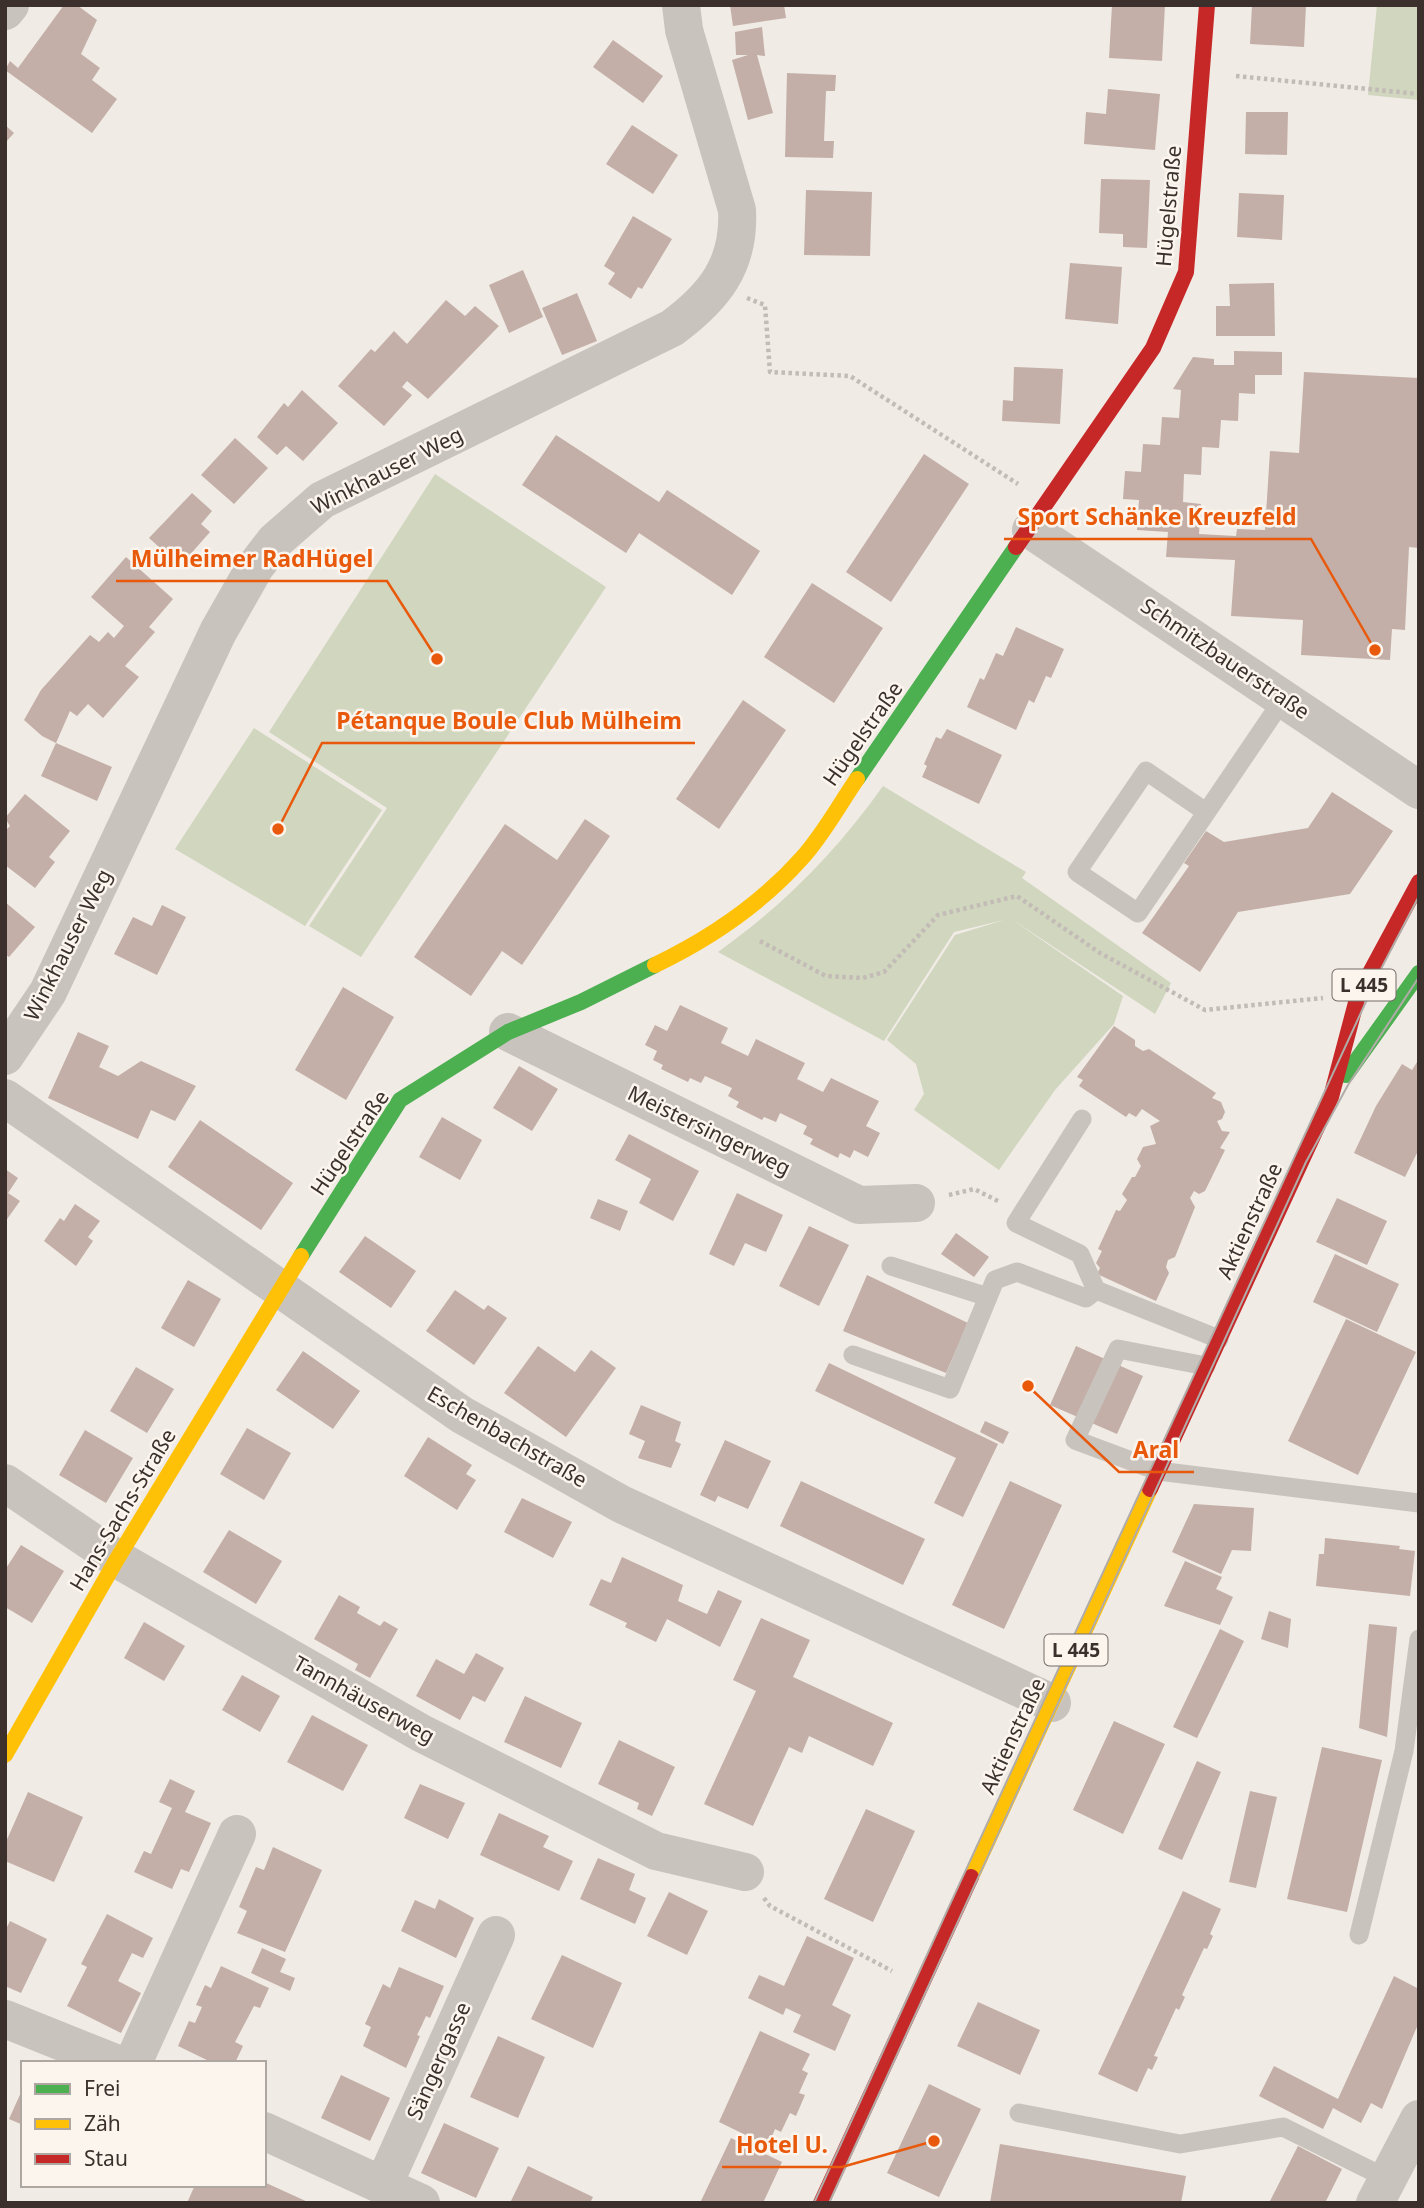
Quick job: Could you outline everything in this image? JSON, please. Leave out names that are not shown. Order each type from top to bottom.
[{"type":"street","points":[[5,11],[10,5]]},
{"type":"street","name":"Winkhauser Weg","points":[[5,1056],[48,992],[218,632],[255,567],[275,541],[322,500],[672,328],[719,285],[738,231],[737,210],[684,30],[681,5]]},
{"type":"street","name":"Hügelstraße","points":[[279,1289],[400,1100],[508,1032],[581,1002],[683,952],[729,924],[759,901],[803,858],[1153,348],[1186,272],[1207,5]]},
{"type":"street","name":"Schmitzbauerstraße","points":[[1039,517],[1284,698],[1419,790]]},
{"type":"street","name":"Aktienstraße","points":[[821,2203],[1331,1097],[1358,995],[1419,882]]},
{"type":"street","name":"Aktienstraße","points":[[1331,1097],[1419,973]]},
{"type":"street","name":"Meistersingerweg","points":[[508,1032],[859,1205],[916,1203]]},
{"type":"street","name":"Eschenbachstraße","points":[[5,1098],[462,1415],[621,1504],[1052,1703]]},
{"type":"street","name":"Hans-Sachs-Straße","points":[[5,1755],[117,1559],[279,1289]]},
{"type":"street","name":"Tannhäuserweg","points":[[5,1483],[117,1559],[421,1733],[656,1851],[745,1872]]},
{"type":"street","points":[[135,2061],[237,1834]]},
{"type":"street","name":"Sängergasse","points":[[383,2186],[496,1935]]},
{"type":"street","points":[[5,2018],[110,2061]]},
{"type":"street","points":[[1381,2191],[1419,2119]]},
{"type":"street","points":[[266,2132],[421,2203]]},
{"type":"lane","points":[[1206,812],[1146,771],[1077,872],[1138,913],[1284,698]]},
{"type":"lane","points":[[1082,1119],[1016,1223],[1080,1254],[1096,1290],[1219,1339]]},
{"type":"lane","points":[[891,1266],[988,1297]]},
{"type":"lane","points":[[853,1355],[950,1389],[995,1280],[1017,1272],[1086,1298],[1096,1290]]},
{"type":"lane","points":[[1206,1366],[1118,1349],[1075,1440],[1158,1471],[1419,1503]]},
{"type":"lane","points":[[1359,1935],[1404,1751],[1419,1639]]},
{"type":"lane","points":[[1018,2113],[1180,2144],[1283,2127],[1381,2191]]},
{"type":"path","points":[[1200,73],[1419,94]]},
{"type":"path","points":[[765,305],[770,372],[850,376],[1039,517]]},
{"type":"path","points":[[729,924],[826,976],[863,978],[884,972],[938,915],[1017,896],[1100,953],[1205,1010],[1358,995]]},
{"type":"path","points":[[916,1203],[974,1189],[1022,1214]]},
{"type":"path","points":[[745,1872],[770,1906],[920,1986]]},
{"type":"green space","points":[[1377,5],[1419,5],[1419,100],[1368,95]]},
{"type":"green space","points":[[435,474],[606,587],[361,957],[309,926],[387,808],[269,732]]},
{"type":"green space","points":[[254,728],[382,810],[305,926],[175,849]]},
{"type":"green space","points":[[883,786],[1026,872],[1022,878],[1171,983],[1155,1014],[1010,918],[1123,996],[1114,1024],[1055,1090],[999,1170],[914,1110],[924,1094],[916,1064],[887,1040],[955,935],[1004,920],[954,932],[884,1041],[718,952],[765,916],[808,876],[847,833]]},
{"type":"building","points":[[64,5],[77,5],[97,20],[81,54],[100,68],[92,80],[117,99],[92,133],[5,70],[10,61],[18,68]]},
{"type":"building","points":[[730,5],[784,5],[786,18],[733,26]]},
{"type":"building","points":[[1112,5],[1165,5],[1162,61],[1109,58]]},
{"type":"building","points":[[1252,5],[1306,5],[1304,47],[1250,44]]},
{"type":"building","points":[[762,27],[765,56],[757,55],[773,113],[748,120],[732,60],[748,55],[736,55],[735,32]]},
{"type":"building","points":[[613,40],[663,76],[643,103],[593,67]]},
{"type":"building","points":[[787,73],[836,75],[835,91],[826,91],[824,141],[834,141],[833,158],[785,157]]},
{"type":"building","points":[[1108,89],[1160,94],[1155,150],[1084,144],[1086,112],[1106,114]]},
{"type":"building","points":[[1246,112],[1288,112],[1287,155],[1245,154]]},
{"type":"building","points":[[5,125],[14,133],[5,143]]},
{"type":"building","points":[[632,125],[678,155],[653,194],[606,164]]},
{"type":"building","points":[[1101,179],[1150,180],[1147,248],[1123,247],[1123,234],[1099,233]]},
{"type":"building","points":[[806,190],[872,192],[870,256],[804,255]]},
{"type":"building","points":[[1239,193],[1284,195],[1282,240],[1237,237]]},
{"type":"building","points":[[633,216],[672,239],[642,289],[638,287],[631,299],[608,284],[615,273],[604,266]]},
{"type":"building","points":[[1070,263],[1122,267],[1118,324],[1065,319]]},
{"type":"building","points":[[523,270],[543,317],[509,333],[489,285]]},
{"type":"building","points":[[1274,283],[1275,336],[1216,336],[1216,306],[1230,306],[1229,284]]},
{"type":"building","points":[[577,293],[597,341],[562,355],[542,308]]},
{"type":"building","points":[[446,300],[465,316],[475,306],[499,326],[428,399],[407,381],[402,387],[412,395],[384,426],[338,386],[371,349],[375,352],[394,331],[407,344]]},
{"type":"building","points":[[1234,351],[1282,352],[1282,375],[1255,375],[1255,394],[1239,393],[1238,421],[1221,420],[1219,448],[1202,447],[1201,475],[1184,474],[1183,502],[1201,504],[1199,534],[1236,536],[1237,529],[1265,530],[1270,451],[1299,453],[1304,372],[1419,378],[1419,548],[1409,547],[1405,630],[1392,629],[1390,660],[1301,655],[1303,620],[1231,616],[1235,560],[1166,557],[1168,532],[1137,530],[1139,500],[1123,499],[1125,471],[1141,472],[1143,444],[1160,445],[1162,417],[1179,418],[1181,390],[1173,389],[1193,357],[1214,359],[1214,365],[1234,365]]},
{"type":"building","points":[[1014,367],[1063,369],[1060,424],[1002,421],[1003,400],[1013,401]]},
{"type":"building","points":[[302,390],[338,423],[303,461],[286,446],[277,455],[257,437],[284,403],[288,407]]},
{"type":"building","points":[[556,435],[659,502],[667,490],[760,551],[732,595],[639,533],[626,553],[522,485]]},
{"type":"building","points":[[235,438],[268,468],[234,504],[201,475]]},
{"type":"building","points":[[924,454],[969,484],[891,602],[846,572]]},
{"type":"building","points":[[192,493],[212,511],[201,524],[210,532],[180,566],[149,538]]},
{"type":"building","points":[[126,557],[173,599],[149,627],[155,632],[125,666],[139,677],[103,718],[88,704],[77,716],[70,711],[56,743],[42,736],[24,720],[41,690],[90,635],[99,642],[108,632],[114,638],[124,626],[91,597]]},
{"type":"building","points":[[812,583],[883,628],[834,703],[764,657]]},
{"type":"building","points":[[1016,627],[1064,649],[1051,678],[1046,676],[1034,703],[1029,700],[1016,730],[967,707],[980,678],[984,680],[996,653],[1003,656]]},
{"type":"building","points":[[743,700],[786,730],[719,829],[676,799]]},
{"type":"building","points":[[947,729],[1002,755],[979,804],[922,777],[927,766],[924,764],[936,737],[941,739]]},
{"type":"building","points":[[56,743],[112,767],[97,801],[41,776]]},
{"type":"building","points":[[1332,792],[1393,831],[1350,894],[1238,912],[1200,972],[1142,933],[1189,866],[1184,863],[1206,831],[1224,842],[1308,828]]},
{"type":"building","points":[[25,794],[70,831],[49,857],[55,862],[35,888],[5,865],[5,831],[10,826],[5,818]]},
{"type":"building","points":[[585,819],[610,836],[522,965],[502,951],[471,996],[414,957],[505,824],[557,860]]},
{"type":"building","points":[[5,902],[35,927],[9,957],[5,954]]},
{"type":"building","points":[[162,905],[186,917],[157,975],[114,954],[133,917],[152,926]]},
{"type":"building","points":[[343,987],[394,1017],[346,1100],[295,1070]]},
{"type":"building","points":[[680,1005],[728,1028],[721,1043],[748,1056],[756,1039],[805,1063],[797,1079],[823,1092],[831,1078],[879,1101],[866,1126],[880,1133],[868,1157],[854,1150],[850,1158],[840,1153],[838,1158],[810,1144],[813,1139],[803,1134],[807,1126],[780,1113],[776,1122],[764,1117],[762,1120],[736,1107],[739,1102],[728,1096],[732,1088],[705,1076],[701,1083],[690,1078],[688,1082],[661,1069],[663,1065],[653,1060],[657,1051],[645,1045],[655,1025],[667,1031]]},
{"type":"building","points":[[1114,1026],[1135,1040],[1135,1046],[1143,1051],[1149,1049],[1216,1093],[1212,1098],[1221,1102],[1225,1112],[1222,1119],[1217,1121],[1222,1131],[1230,1132],[1220,1148],[1225,1150],[1205,1191],[1199,1194],[1194,1191],[1190,1198],[1195,1207],[1175,1257],[1168,1260],[1166,1267],[1169,1273],[1156,1301],[1097,1274],[1100,1268],[1096,1263],[1102,1251],[1098,1249],[1116,1210],[1120,1211],[1127,1200],[1122,1194],[1141,1166],[1137,1159],[1143,1147],[1156,1144],[1150,1126],[1160,1121],[1142,1109],[1136,1117],[1129,1113],[1126,1117],[1079,1086],[1083,1080],[1077,1077]]},
{"type":"building","points":[[78,1032],[109,1046],[99,1067],[118,1076],[141,1061],[196,1086],[175,1121],[151,1110],[138,1139],[48,1098]]},
{"type":"building","points":[[1419,1059],[1419,1149],[1405,1177],[1354,1153],[1376,1106],[1402,1064],[1412,1070]]},
{"type":"building","points":[[519,1066],[558,1089],[532,1131],[493,1108]]},
{"type":"building","points":[[442,1117],[482,1140],[460,1180],[419,1157]]},
{"type":"building","points":[[200,1120],[293,1183],[261,1230],[168,1167]]},
{"type":"building","points":[[629,1134],[699,1171],[673,1221],[639,1203],[651,1179],[615,1160]]},
{"type":"building","points":[[5,1169],[18,1178],[8,1193],[20,1201],[5,1222]]},
{"type":"building","points":[[737,1193],[783,1215],[766,1252],[745,1243],[734,1266],[709,1254]]},
{"type":"building","points":[[1337,1198],[1387,1221],[1367,1265],[1316,1242]]},
{"type":"building","points":[[598,1199],[628,1211],[620,1231],[590,1218]]},
{"type":"building","points":[[75,1204],[100,1221],[88,1237],[93,1241],[76,1266],[44,1241],[60,1218],[64,1221]]},
{"type":"building","points":[[809,1226],[849,1245],[819,1306],[779,1286]]},
{"type":"building","points":[[956,1233],[989,1257],[974,1277],[941,1254]]},
{"type":"building","points":[[365,1236],[416,1271],[391,1308],[339,1272]]},
{"type":"building","points":[[1335,1254],[1399,1284],[1377,1332],[1313,1302]]},
{"type":"building","points":[[867,1275],[968,1323],[946,1373],[843,1331]]},
{"type":"building","points":[[188,1280],[221,1299],[194,1347],[161,1328]]},
{"type":"building","points":[[455,1290],[484,1310],[488,1305],[507,1318],[474,1365],[426,1331]]},
{"type":"building","points":[[1346,1319],[1416,1352],[1358,1475],[1288,1441]]},
{"type":"building","points":[[538,1346],[575,1372],[591,1350],[616,1368],[566,1437],[504,1393]]},
{"type":"building","points":[[1076,1346],[1143,1376],[1117,1434],[1050,1405]]},
{"type":"building","points":[[303,1351],[360,1391],[333,1429],[276,1390]]},
{"type":"building","points":[[829,1363],[998,1444],[963,1517],[934,1503],[956,1458],[815,1391]]},
{"type":"building","points":[[136,1367],[174,1389],[147,1433],[110,1411]]},
{"type":"building","points":[[641,1405],[681,1422],[675,1441],[681,1444],[671,1468],[638,1458],[645,1441],[629,1434]]},
{"type":"building","points":[[985,1421],[1009,1432],[1003,1444],[980,1432]]},
{"type":"building","points":[[247,1428],[291,1453],[264,1500],[220,1474]]},
{"type":"building","points":[[85,1430],[133,1458],[106,1503],[59,1475]]},
{"type":"building","points":[[428,1437],[472,1465],[466,1474],[476,1480],[457,1510],[404,1476]]},
{"type":"building","points":[[725,1440],[771,1461],[748,1509],[718,1496],[715,1502],[700,1495]]},
{"type":"building","points":[[801,1481],[925,1539],[903,1585],[780,1526]]},
{"type":"building","points":[[1010,1481],[1062,1505],[1004,1629],[952,1605]]},
{"type":"building","points":[[522,1498],[572,1522],[553,1558],[504,1532]]},
{"type":"building","points":[[1194,1504],[1254,1508],[1251,1551],[1232,1550],[1221,1574],[1172,1552]]},
{"type":"building","points":[[229,1530],[282,1561],[256,1604],[203,1572]]},
{"type":"building","points":[[1325,1538],[1400,1546],[1399,1549],[1415,1551],[1410,1596],[1316,1586],[1319,1554],[1324,1554]]},
{"type":"building","points":[[21,1545],[64,1571],[32,1623],[5,1607],[5,1570]]},
{"type":"building","points":[[622,1557],[683,1585],[678,1601],[707,1614],[718,1590],[742,1601],[720,1647],[667,1619],[656,1642],[625,1627],[627,1623],[589,1605],[601,1579],[611,1583]]},
{"type":"building","points":[[1185,1561],[1222,1577],[1216,1589],[1233,1597],[1220,1625],[1164,1606]]},
{"type":"building","points":[[339,1595],[360,1607],[357,1613],[380,1626],[384,1621],[398,1629],[370,1678],[355,1670],[358,1664],[314,1639]]},
{"type":"building","points":[[1269,1611],[1291,1619],[1288,1648],[1261,1639]]},
{"type":"building","points":[[761,1618],[810,1640],[793,1677],[893,1723],[873,1766],[809,1736],[802,1753],[789,1747],[753,1826],[704,1804],[756,1691],[733,1680]]},
{"type":"building","points":[[144,1622],[185,1646],[164,1681],[124,1658]]},
{"type":"building","points":[[1369,1624],[1397,1627],[1387,1737],[1359,1728]]},
{"type":"building","points":[[1220,1629],[1244,1641],[1197,1738],[1173,1727]]},
{"type":"building","points":[[476,1653],[504,1668],[485,1702],[473,1696],[460,1720],[416,1696],[436,1659],[464,1674]]},
{"type":"building","points":[[242,1675],[280,1696],[260,1732],[222,1710]]},
{"type":"building","points":[[525,1696],[582,1723],[561,1768],[504,1742]]},
{"type":"building","points":[[312,1715],[368,1745],[343,1791],[287,1762]]},
{"type":"building","points":[[1114,1721],[1165,1744],[1123,1834],[1073,1810]]},
{"type":"building","points":[[619,1740],[675,1767],[652,1816],[637,1809],[639,1803],[598,1784]]},
{"type":"building","points":[[1322,1747],[1382,1760],[1347,1912],[1287,1899]]},
{"type":"building","points":[[1197,1761],[1221,1772],[1182,1860],[1158,1849]]},
{"type":"building","points":[[170,1779],[195,1791],[185,1812],[211,1823],[189,1872],[181,1869],[172,1889],[134,1872],[144,1851],[151,1854],[172,1808],[159,1802]]},
{"type":"building","points":[[420,1784],[465,1803],[448,1839],[404,1818]]},
{"type":"building","points":[[1250,1791],[1277,1797],[1256,1888],[1229,1882]]},
{"type":"building","points":[[28,1792],[83,1817],[54,1882],[5,1861],[5,1844]]},
{"type":"building","points":[[866,1809],[915,1831],[873,1922],[824,1899]]},
{"type":"building","points":[[499,1813],[549,1836],[543,1847],[573,1861],[559,1891],[480,1855]]},
{"type":"building","points":[[273,1847],[322,1870],[285,1952],[237,1933],[247,1911],[239,1907],[256,1867],[264,1870]]},
{"type":"building","points":[[598,1858],[635,1874],[629,1890],[646,1898],[635,1924],[580,1899]]},
{"type":"building","points":[[1183,1891],[1221,1909],[1210,1934],[1213,1936],[1207,1949],[1204,1948],[1182,1995],[1185,1997],[1179,2010],[1176,2008],[1154,2056],[1158,2057],[1152,2070],[1148,2068],[1137,2092],[1098,2074]]},
{"type":"building","points":[[669,1892],[708,1911],[687,1955],[647,1936]]},
{"type":"building","points":[[439,1899],[474,1918],[456,1958],[401,1931],[415,1900],[435,1909]]},
{"type":"building","points":[[107,1914],[153,1938],[143,1958],[132,1953],[118,1981],[141,1993],[121,2033],[67,2006],[87,1967],[81,1964]]},
{"type":"building","points":[[10,1921],[47,1939],[21,1993],[5,1986],[5,1931]]},
{"type":"building","points":[[807,1936],[854,1958],[832,2005],[851,2015],[835,2051],[793,2032],[801,2015],[786,2008],[783,2015],[748,1998],[759,1975],[784,1986]]},
{"type":"building","points":[[262,1948],[286,1959],[280,1972],[295,1978],[290,1991],[251,1973]]},
{"type":"building","points":[[562,1955],[622,1983],[593,2048],[531,2019]]},
{"type":"building","points":[[221,1966],[269,1988],[260,2008],[254,2006],[235,2042],[243,2046],[236,2061],[209,2061],[178,2046],[189,2021],[195,2023],[202,2007],[196,2005],[205,1985],[211,1988]]},
{"type":"building","points":[[399,1967],[444,1986],[430,2018],[426,2016],[417,2035],[420,2036],[406,2068],[363,2046],[371,2027],[365,2024],[383,1984],[390,1988]]},
{"type":"building","points":[[1394,1976],[1419,1989],[1419,2022],[1382,2109],[1371,2103],[1361,2123],[1333,2108],[1323,2129],[1259,2096],[1274,2066],[1338,2099]]},
{"type":"building","points":[[978,2002],[1040,2030],[1020,2075],[957,2046]]},
{"type":"building","points":[[760,2031],[810,2054],[802,2070],[808,2073],[799,2093],[805,2095],[796,2116],[790,2113],[781,2132],[775,2129],[768,2146],[719,2122]]},
{"type":"building","points":[[498,2036],[545,2057],[518,2118],[470,2097]]},
{"type":"building","points":[[341,2075],[390,2098],[370,2141],[321,2118]]},
{"type":"building","points":[[929,2084],[981,2109],[939,2197],[887,2173]]},
{"type":"building","points":[[21,2092],[21,2124],[9,2119]]},
{"type":"building","points":[[444,2123],[499,2148],[476,2198],[421,2173]]},
{"type":"building","points":[[731,2138],[782,2162],[763,2203],[700,2203]]},
{"type":"building","points":[[1000,2144],[1186,2176],[1181,2203],[990,2203]]},
{"type":"building","points":[[1298,2146],[1342,2169],[1325,2203],[1269,2203]]},
{"type":"building","points":[[528,2166],[593,2197],[590,2203],[510,2203]]},
{"type":"building","points":[[266,2183],[310,2203],[187,2203],[194,2187],[266,2187]]},
{"type":"tram line","points":[[814,2203],[1382,967],[1419,896]]},
{"type":"tram line","points":[[829,2203],[1306,1162],[1348,1085],[1419,977]]},
{"type":"traffic: fast","points":[[857,779],[1016,547]]},
{"type":"traffic: fast","points":[[301,1256],[400,1100],[508,1032],[581,1002],[655,965]]},
{"type":"traffic: fast","points":[[1346,1075],[1419,973]]},
{"type":"traffic: slow","points":[[655,965],[715,932],[770,890],[810,849],[857,779]]},
{"type":"traffic: slow","points":[[5,1755],[117,1559],[301,1256]]},
{"type":"traffic: slow","points":[[971,1877],[1150,1489]]},
{"type":"traffic: jam","points":[[1016,547],[1153,348],[1186,272],[1207,5]]},
{"type":"traffic: jam","points":[[1150,1489],[1331,1097],[1358,995],[1419,882]]},
{"type":"traffic: jam","points":[[821,2203],[971,1877]]},
{"type":"place","name":"Sport Schänke Kreuzfeld","points":[[1375,650]]},
{"type":"place","name":"Mülheimer RadHügel","points":[[437,659]]},
{"type":"place","name":"Pétanque Boule Club Mülheim","points":[[278,829]]},
{"type":"place","name":"Aral","points":[[1028,1386]]},
{"type":"place","name":"Hotel U.","points":[[934,2141]]}]
